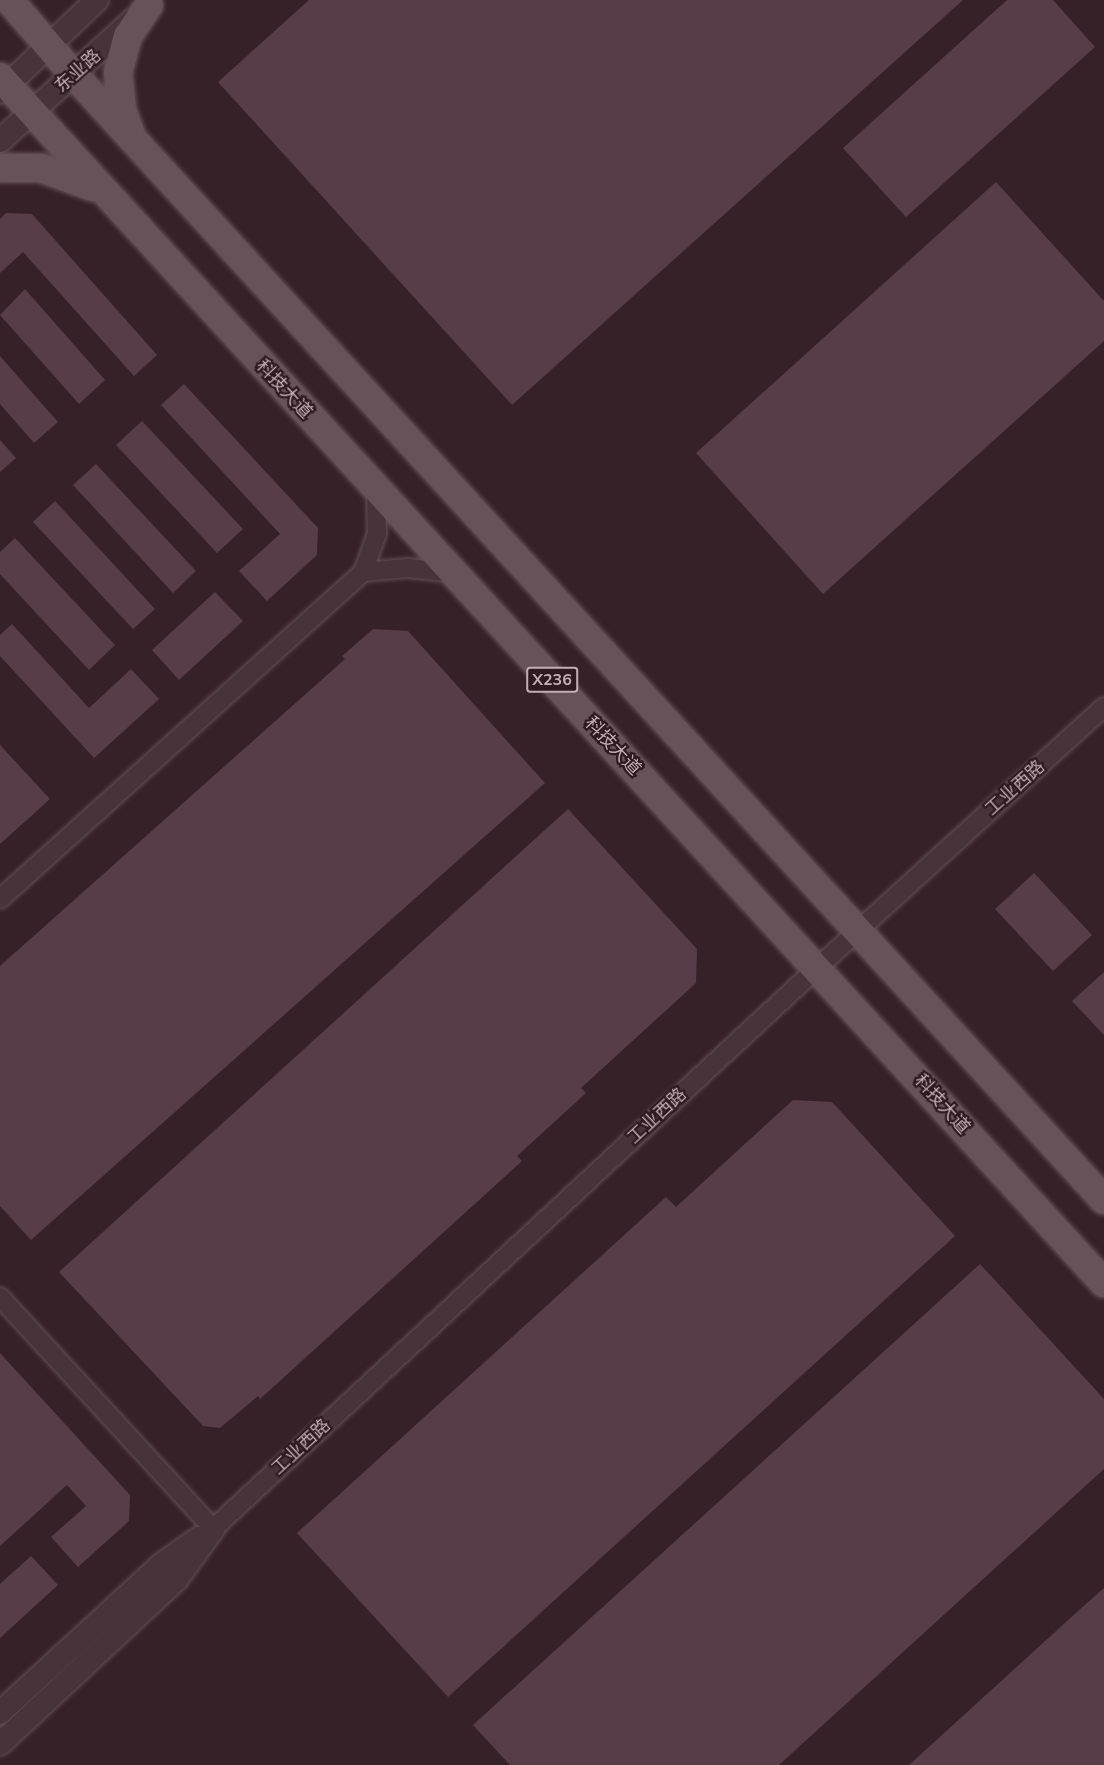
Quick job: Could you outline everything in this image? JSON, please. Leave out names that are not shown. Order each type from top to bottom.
[{"type":"main road","points":[[9,0],[74,75],[859,929],[1104,1200]]},
{"type":"main road","points":[[137,144],[122,110],[118,73],[128,36],[152,3]]},
{"type":"main road","name":"科技大道","points":[[2,85],[31,113],[1104,1283]]},
{"type":"main road","points":[[0,168],[41,168],[63,173],[93,187],[118,208]]},
{"type":"street","points":[[2,85],[97,0]]},
{"type":"street","name":"东业路","points":[[0,141],[152,3]]},
{"type":"street","points":[[0,898],[363,572],[376,534],[376,490]]},
{"type":"street","points":[[363,572],[408,568],[453,573]]},
{"type":"street","name":"工业西路","points":[[0,1713],[162,1564],[213,1529],[859,929],[1104,707]]},
{"type":"street","points":[[0,1297],[213,1529]]},
{"type":"street","name":"工业西路","points":[[0,1744],[177,1579],[213,1529]]},
{"type":"building","points":[[309,0],[963,0],[512,405],[218,82]]},
{"type":"building","points":[[1007,0],[1053,0],[1095,47],[906,217],[843,148]]},
{"type":"building","points":[[996,182],[1104,301],[1104,341],[823,594],[696,453]]},
{"type":"building","points":[[6,213],[32,214],[157,355],[134,376],[23,252],[0,273],[0,219]]},
{"type":"building","points":[[25,289],[105,380],[79,404],[0,315]]},
{"type":"building","points":[[0,356],[58,422],[34,443],[0,404]]},
{"type":"building","points":[[184,384],[318,528],[317,555],[267,601],[239,571],[280,534],[161,405]]},
{"type":"building","points":[[142,421],[243,529],[217,553],[116,445]]},
{"type":"building","points":[[0,440],[16,458],[0,472]]},
{"type":"building","points":[[96,464],[196,571],[173,593],[73,485]]},
{"type":"building","points":[[55,501],[155,609],[133,629],[33,522]]},
{"type":"building","points":[[15,538],[115,645],[89,670],[0,574],[0,552]]},
{"type":"building","points":[[215,592],[243,621],[179,680],[152,650]]},
{"type":"building","points":[[12,624],[89,708],[131,669],[159,699],[94,758],[0,656],[0,635]]},
{"type":"building","points":[[373,629],[408,631],[545,783],[31,1240],[0,1206],[0,966],[345,659],[342,656]]},
{"type":"building","points":[[0,745],[50,799],[0,844]]},
{"type":"building","points":[[568,809],[697,949],[696,983],[581,1088],[586,1093],[517,1156],[522,1161],[260,1399],[258,1396],[220,1428],[203,1426],[59,1272]]},
{"type":"building","points":[[1034,873],[1092,935],[1053,971],[995,909]]},
{"type":"building","points":[[1104,972],[1104,1035],[1072,1001]]},
{"type":"building","points":[[793,1100],[832,1102],[955,1236],[448,1697],[297,1533],[666,1197],[676,1207]]},
{"type":"building","points":[[980,1264],[1104,1399],[1104,1469],[779,1765],[510,1765],[473,1725]]},
{"type":"building","points":[[0,1353],[130,1495],[129,1521],[78,1567],[51,1537],[86,1506],[67,1485],[0,1546]]},
{"type":"building","points":[[31,1556],[58,1585],[0,1638],[0,1584]]},
{"type":"building","points":[[1104,1588],[1104,1765],[909,1765],[1078,1611]]}]
